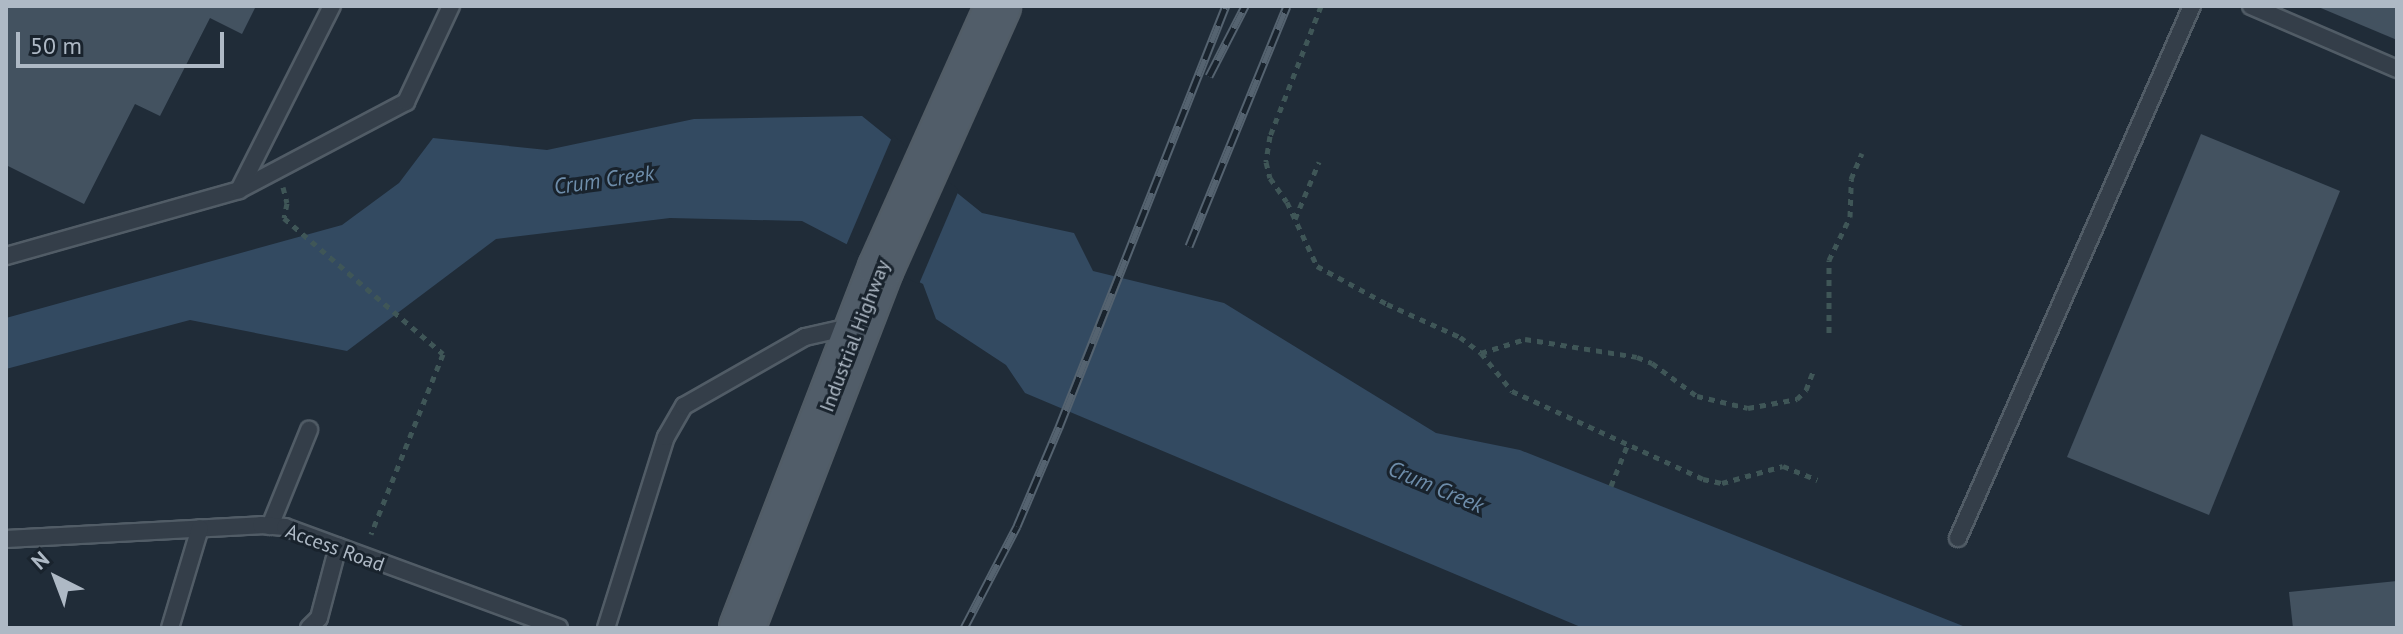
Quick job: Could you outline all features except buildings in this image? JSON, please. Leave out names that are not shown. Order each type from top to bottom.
[{"type":"main road","name":"Industrial Highway","points":[[978,48],[991,6]]},
{"type":"main road","name":"Industrial Highway","points":[[742,628],[881,268],[932,146],[998,6]]},
{"type":"lane","points":[[239,190],[332,6]]},
{"type":"lane","points":[[6,256],[239,190],[279,172],[406,102],[451,6]]},
{"type":"lane","points":[[1958,538],[2192,6]]},
{"type":"lane","points":[[2251,6],[2397,69]]},
{"type":"lane","points":[[606,628],[666,437],[684,406],[805,337],[859,324]]},
{"type":"lane","points":[[270,526],[309,430]]},
{"type":"lane","name":"Access Road","points":[[6,539],[200,528],[285,527],[559,628]]},
{"type":"lane","points":[[172,628],[200,528]]},
{"type":"lane","points":[[309,628],[319,618],[338,546]]},
{"type":"path","points":[[1321,6],[1267,148],[1270,178],[1295,219],[1317,266],[1375,298],[1460,337],[1481,353],[1512,391],[1627,446],[1712,481],[1741,479],[1783,466],[1817,480]]},
{"type":"path","points":[[1829,333],[1829,260],[1850,217],[1851,179],[1862,153]]},
{"type":"path","points":[[1295,219],[1319,162]]},
{"type":"path","points":[[279,172],[287,203],[284,218],[443,354],[371,534]]},
{"type":"path","points":[[1481,353],[1525,339],[1637,357],[1652,363],[1697,396],[1748,408],[1797,399],[1806,390],[1814,369]]},
{"type":"path","points":[[1611,486],[1627,446]]},
{"type":"water","name":"Crum Creek","points":[[862,116],[982,213],[1074,233],[1093,271],[1224,303],[1436,433],[1520,450],[1968,628],[1583,628],[1025,393],[1006,365],[936,319],[923,284],[802,221],[670,218],[496,239],[347,351],[190,320],[6,369],[6,318],[342,225],[399,183],[433,138],[547,150],[694,119]]},
{"type":"pier","points":[[893,135],[959,190],[919,284],[845,248]]},
{"type":"railway","points":[[964,628],[1017,526],[1059,427],[1226,6]]},
{"type":"railway","points":[[1209,76],[1245,6]]},
{"type":"railway","points":[[1189,246],[1287,6]]}]
